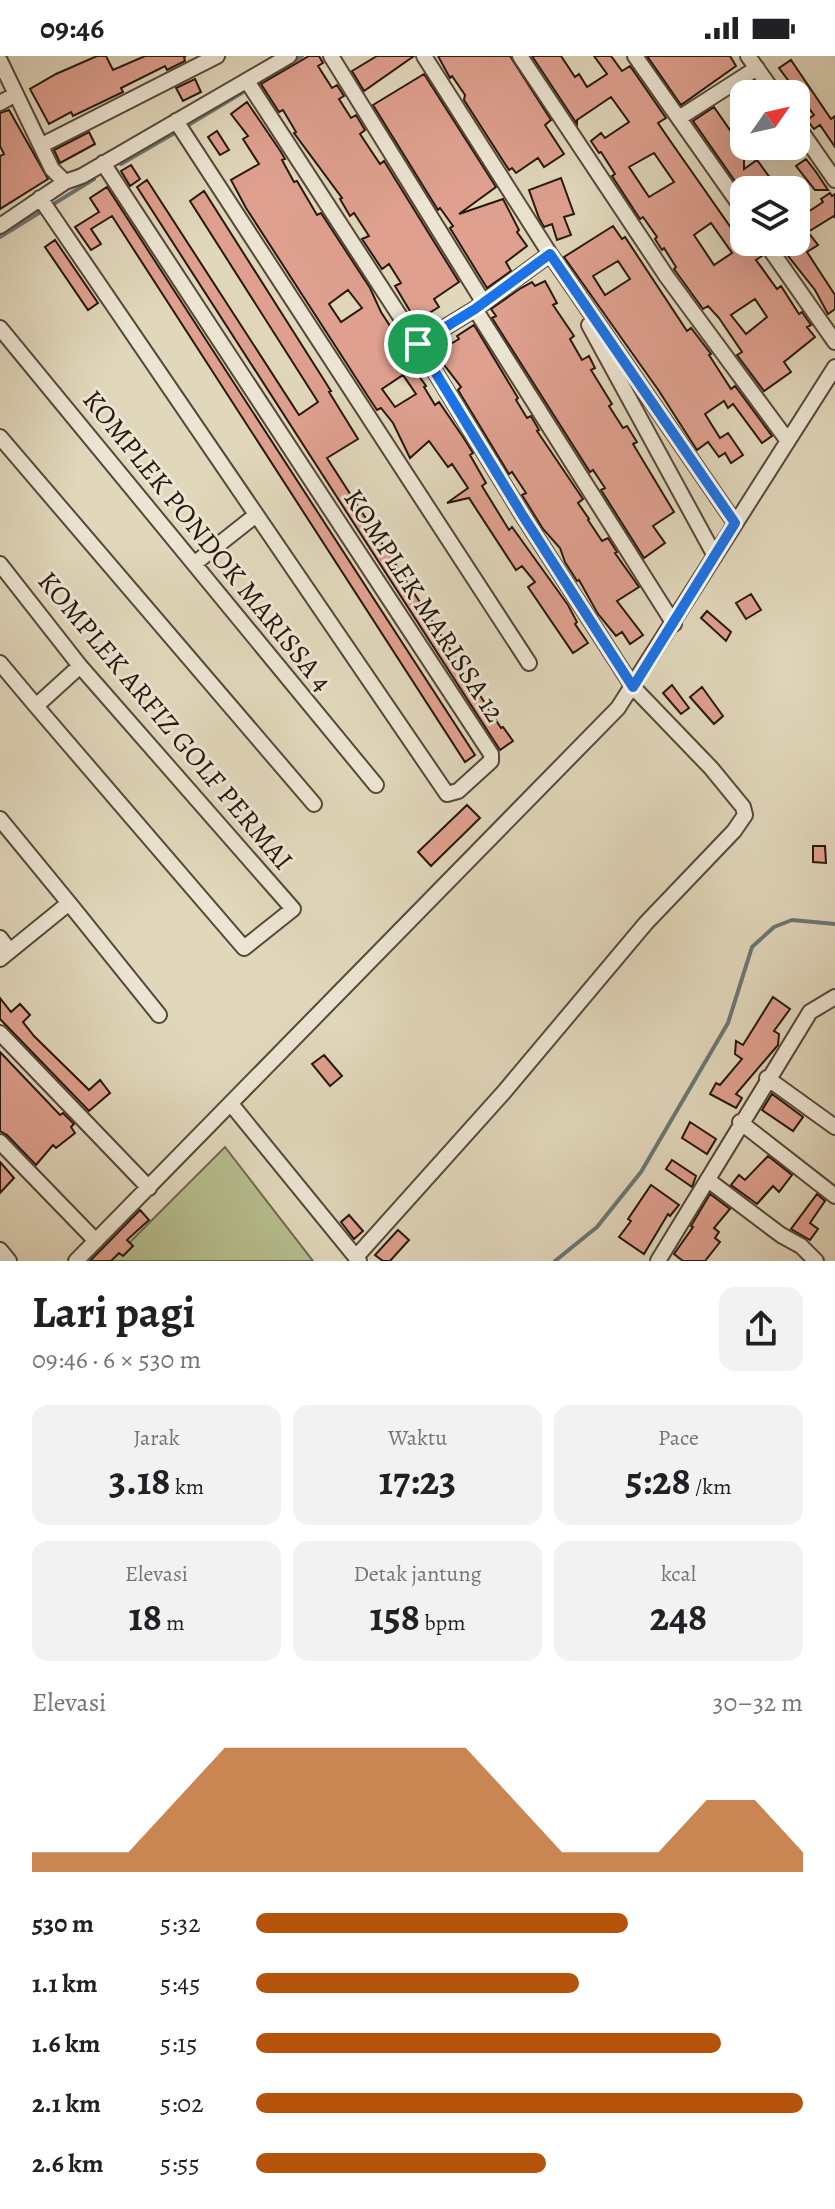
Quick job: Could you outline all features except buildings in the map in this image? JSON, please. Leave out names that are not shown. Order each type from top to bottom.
[{"type":"street","points":[[42,145],[217,56]]},
{"type":"street","points":[[0,226],[44,205],[65,182],[289,56]]},
{"type":"street","points":[[331,56],[479,306],[674,624]]},
{"type":"street","points":[[424,56],[550,254],[735,523]]},
{"type":"street","points":[[520,56],[667,277],[788,441]]},
{"type":"street","points":[[635,56],[730,191]]},
{"type":"street","points":[[0,61],[52,169],[65,182]]},
{"type":"street","points":[[679,118],[753,62],[765,80]]},
{"type":"street","points":[[231,1104],[358,1259],[646,923],[745,815],[743,807],[711,768],[633,687],[418,344],[247,81]]},
{"type":"street","points":[[0,103],[16,94]]},
{"type":"street","points":[[176,121],[529,663]]},
{"type":"street","points":[[810,144],[835,180]]},
{"type":"street","name":"KOMPLEK MARISSA 12","points":[[44,205],[447,794],[458,791],[491,761],[491,754],[103,163]]},
{"type":"street","points":[[418,344],[479,306],[550,254]]},
{"type":"street","points":[[550,254],[715,556]]},
{"type":"street","points":[[775,256],[835,342]]},
{"type":"street","name":"KOMPLEK PONDOK MARISSA 4","points":[[0,328],[376,785]]},
{"type":"street","points":[[76,1261],[603,726],[674,624],[835,367]]},
{"type":"street","points":[[0,437],[314,804]]},
{"type":"street","points":[[194,564],[256,515]]},
{"type":"street","name":"KOMPLEK ARFIZ GOLF PERMAI","points":[[0,564],[80,666],[293,909],[244,948],[36,706]]},
{"type":"street","points":[[0,663],[36,706],[80,666]]},
{"type":"street","points":[[0,819],[159,1015]]},
{"type":"street","points":[[0,938],[5,955],[69,903]]},
{"type":"street","points":[[658,1261],[740,1122],[810,1012],[835,997]]},
{"type":"street","points":[[0,1033],[149,1188]]},
{"type":"street","points":[[767,1078],[835,1127]]},
{"type":"street","points":[[740,1122],[835,1196]]},
{"type":"street","points":[[0,1142],[96,1241]]},
{"type":"street","points":[[708,1180],[781,1235],[801,1246],[816,1261]]},
{"type":"street","points":[[0,1250],[9,1261]]},
{"type":"green space","points":[[225,1147],[313,1261],[111,1261]]},
{"type":"waterway","points":[[258,84],[302,56]]},
{"type":"waterway","points":[[185,127],[245,91]]},
{"type":"waterway","points":[[121,164],[178,131]]},
{"type":"waterway","points":[[0,237],[94,179]]},
{"type":"waterway","points":[[555,1261],[597,1227],[641,1172],[728,1023],[752,947],[774,927],[792,920],[835,924]]},
{"type":"route","points":[[550,254],[735,523],[633,687],[523,516],[418,344],[475,309],[550,254]]}]
